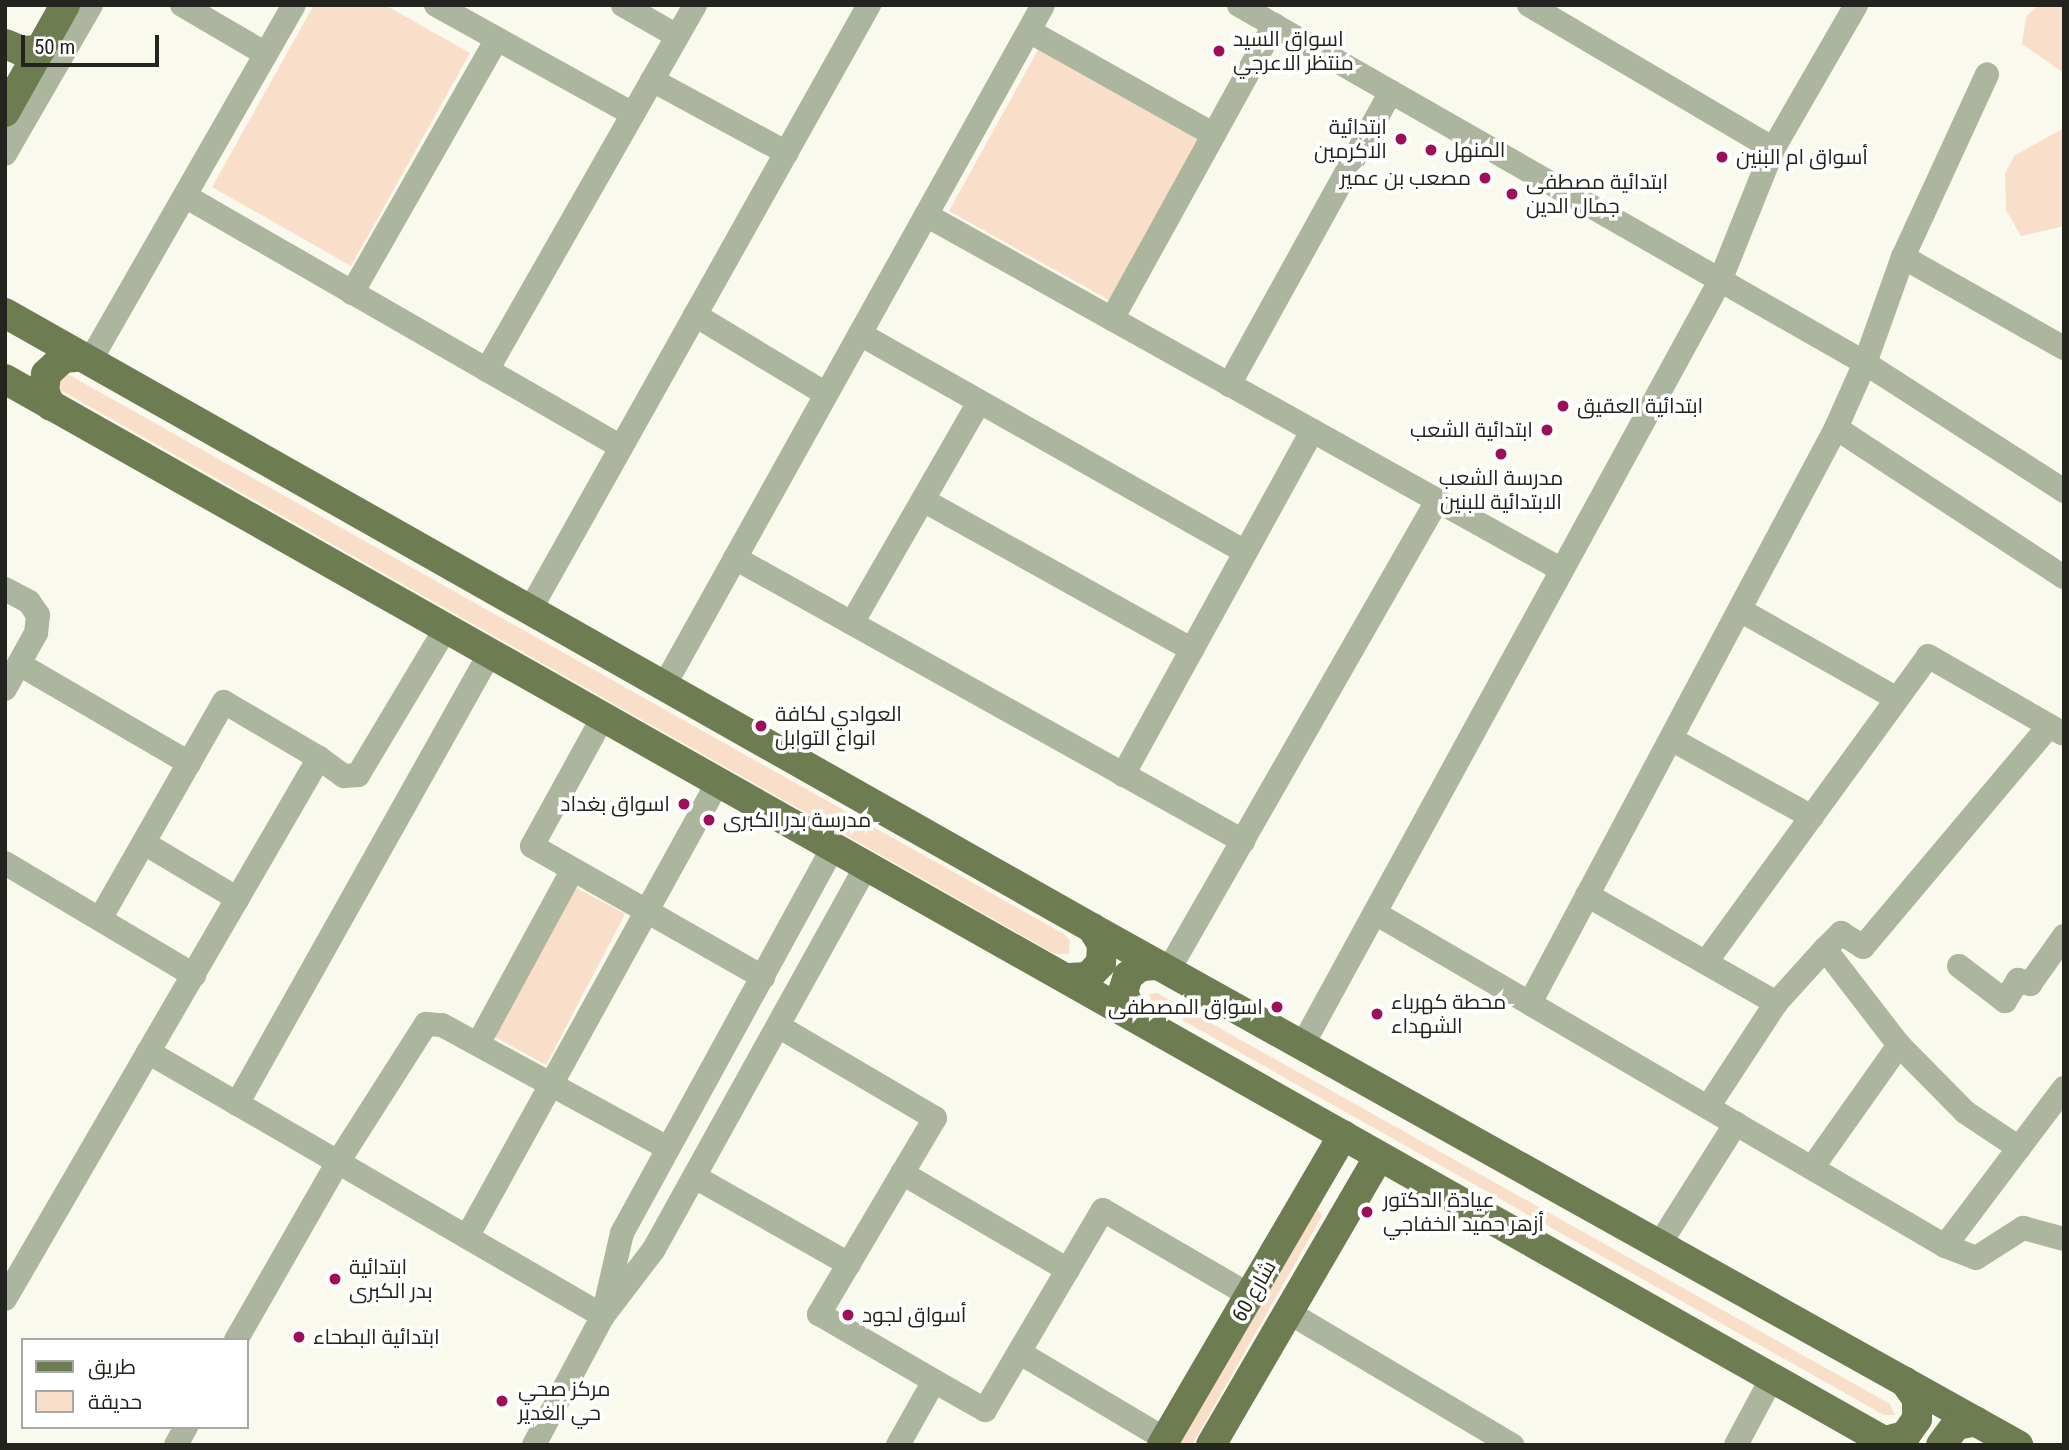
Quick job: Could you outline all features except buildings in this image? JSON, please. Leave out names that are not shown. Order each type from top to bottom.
[{"type":"main road","points":[[8,94],[40,50],[65,5]]},
{"type":"main road","points":[[5,44],[22,51],[40,50]]},
{"type":"main road","points":[[5,313],[1163,968],[2018,1445]]},
{"type":"main road","points":[[51,406],[44,391],[46,374],[63,358],[85,359]]},
{"type":"main road","points":[[5,379],[1888,1443],[1905,1436],[1917,1419],[1917,1399],[1905,1382]]},
{"type":"main road","points":[[1069,978],[1088,977],[1101,963],[1102,944],[1092,928]]},
{"type":"main road","points":[[1132,1015],[1122,992],[1128,976],[1141,966],[1163,968]]},
{"type":"main road","name":"شارع 60","points":[[1163,1442],[1251,1297],[1343,1135]]},
{"type":"main road","name":"شارع 60","points":[[1211,1445],[1379,1156]]},
{"type":"main road","points":[[1306,1200],[1328,1203],[1340,1221]]},
{"type":"main road","points":[[1941,1445],[1956,1425],[1976,1421]]},
{"type":"street","points":[[5,154],[91,5]]},
{"type":"street","points":[[182,5],[266,54]]},
{"type":"street","points":[[85,359],[185,196],[294,5]]},
{"type":"street","points":[[436,5],[633,114]]},
{"type":"street","points":[[623,5],[677,36]]},
{"type":"street","points":[[487,370],[695,5]]},
{"type":"street","points":[[530,610],[869,5]]},
{"type":"street","points":[[664,686],[1043,5]]},
{"type":"street","points":[[1239,5],[1865,363],[2064,491]]},
{"type":"street","points":[[1529,5],[1773,149]]},
{"type":"street","points":[[1302,1045],[1720,281],[1773,149],[1856,5]]},
{"type":"street","points":[[1112,319],[1274,25]]},
{"type":"street","points":[[1029,31],[1214,135]]},
{"type":"street","points":[[352,292],[497,39]]},
{"type":"street","points":[[1530,1003],[1836,428],[1865,363],[1903,257],[1987,74]]},
{"type":"street","points":[[652,80],[787,153]]},
{"type":"street","points":[[1229,385],[1391,92]]},
{"type":"street","points":[[185,196],[621,447]]},
{"type":"street","points":[[926,215],[1562,570]]},
{"type":"street","points":[[1903,257],[2064,348]]},
{"type":"street","points":[[695,316],[827,394]]},
{"type":"street","points":[[860,334],[1245,552]]},
{"type":"street","points":[[852,623],[979,402]]},
{"type":"street","points":[[1836,428],[2064,577]]},
{"type":"street","points":[[1123,775],[1312,431]]},
{"type":"street","points":[[923,500],[1192,650]]},
{"type":"street","points":[[1163,968],[1243,841],[1437,501]]},
{"type":"street","points":[[735,558],[1243,841]]},
{"type":"street","points":[[5,589],[29,602],[37,615],[36,633],[5,689]]},
{"type":"street","points":[[1741,610],[1897,699]]},
{"type":"street","points":[[100,919],[224,702],[319,758],[344,776],[358,775],[446,628]]},
{"type":"street","points":[[237,1104],[490,653]]},
{"type":"street","points":[[1706,961],[1928,656],[2056,730],[1863,947],[1842,933],[1825,948],[1776,1003],[1708,1107]]},
{"type":"street","points":[[19,664],[189,764]]},
{"type":"street","points":[[603,717],[531,846],[762,977]]},
{"type":"street","points":[[1671,739],[1812,817]]},
{"type":"street","points":[[5,1299],[319,758]]},
{"type":"street","points":[[467,1237],[718,782]]},
{"type":"street","points":[[144,843],[237,899]]},
{"type":"street","points":[[603,1316],[622,1233],[833,847]]},
{"type":"street","points":[[5,863],[194,975]]},
{"type":"street","points":[[534,1445],[603,1316],[643,1267],[695,1177],[866,866]]},
{"type":"street","points":[[478,1044],[572,871]]},
{"type":"street","points":[[1587,895],[1776,1003]]},
{"type":"street","points":[[1375,913],[1945,1246],[1976,1258],[2023,1228],[2064,1238]]},
{"type":"street","points":[[1959,966],[2005,1001],[2018,980],[2030,984],[2064,936]]},
{"type":"street","points":[[1825,948],[1899,1045],[1965,1112],[2019,1148]]},
{"type":"street","points":[[237,1338],[338,1162],[426,1024],[433,1021],[478,1044],[668,1148]]},
{"type":"street","points":[[778,1026],[935,1118],[819,1314],[934,1381],[985,1410],[1104,1210],[1251,1297]]},
{"type":"street","points":[[1812,1168],[1899,1045]]},
{"type":"street","points":[[148,1052],[603,1316]]},
{"type":"street","points":[[1945,1246],[2064,1088]]},
{"type":"street","points":[[694,1102],[725,1121]]},
{"type":"street","points":[[1659,1245],[1736,1124]]},
{"type":"street","points":[[902,1173],[1068,1270]]},
{"type":"street","points":[[695,1177],[849,1265]]},
{"type":"street","points":[[1288,1312],[1512,1445]]},
{"type":"street","points":[[1020,1353],[1163,1442]]},
{"type":"street","points":[[1736,1445],[1772,1378]]},
{"type":"street","points":[[898,1445],[934,1381]]},
{"type":"street","points":[[176,1445],[185,1429]]},
{"type":"green space","points":[[314,5],[385,5],[470,53],[351,266],[212,187]]},
{"type":"green space","points":[[2038,5],[2064,5],[2064,79],[2061,71],[2022,44],[2026,17]]},
{"type":"green space","points":[[1038,50],[1198,140],[1109,300],[949,211]]},
{"type":"green space","points":[[2064,128],[2064,226],[2021,236],[2006,210],[2005,174],[2014,156]]},
{"type":"green space","points":[[64,372],[1064,934],[1070,941],[1069,954],[1055,954],[55,387]]},
{"type":"green space","points":[[575,887],[625,914],[546,1065],[495,1037]]},
{"type":"green space","points":[[1157,993],[1890,1404],[1895,1415],[1884,1415],[1152,1003],[1149,994]]},
{"type":"green space","points":[[1316,1206],[1322,1216],[1192,1445],[1176,1445]]},
{"type":"place","name":"اسواق السيد منتظر الاعرجي","points":[[1219,51]]},
{"type":"place","name":"ابتدائية الاكرمين","points":[[1401,139]]},
{"type":"place","name":"المنهل","points":[[1431,150]]},
{"type":"place","name":"أسواق ام البنين","points":[[1722,157]]},
{"type":"place","name":"مصعب بن عمير","points":[[1485,178]]},
{"type":"place","name":"ابتدائية مصطفى جمال الدين","points":[[1512,194]]},
{"type":"place","name":"ابتدائية العقيق","points":[[1563,406]]},
{"type":"place","name":"ابتدائية الشعب","points":[[1547,430]]},
{"type":"place","name":"مدرسة الشعب الابتدائية للبنين","points":[[1501,454]]},
{"type":"place","name":"العوادي لكافة انواع التوابل","points":[[761,726]]},
{"type":"place","name":"اسواق بغداد","points":[[684,804]]},
{"type":"place","name":"مدرسة بدر الكبرى","points":[[709,820]]},
{"type":"place","name":"اسواق المصطفى","points":[[1277,1007]]},
{"type":"place","name":"محطة كهرباء الشهداء","points":[[1377,1014]]},
{"type":"place","name":"عيادة الدكتور أزهر حميد الخفاجي","points":[[1367,1212]]},
{"type":"place","name":"ابتدائية بدر الكبرى","points":[[335,1279]]},
{"type":"place","name":"أسواق لجود","points":[[848,1315]]},
{"type":"place","name":"ابتدائية البطحاء","points":[[299,1337]]},
{"type":"place","name":"مركز صحي حي الغدير","points":[[502,1401]]}]
